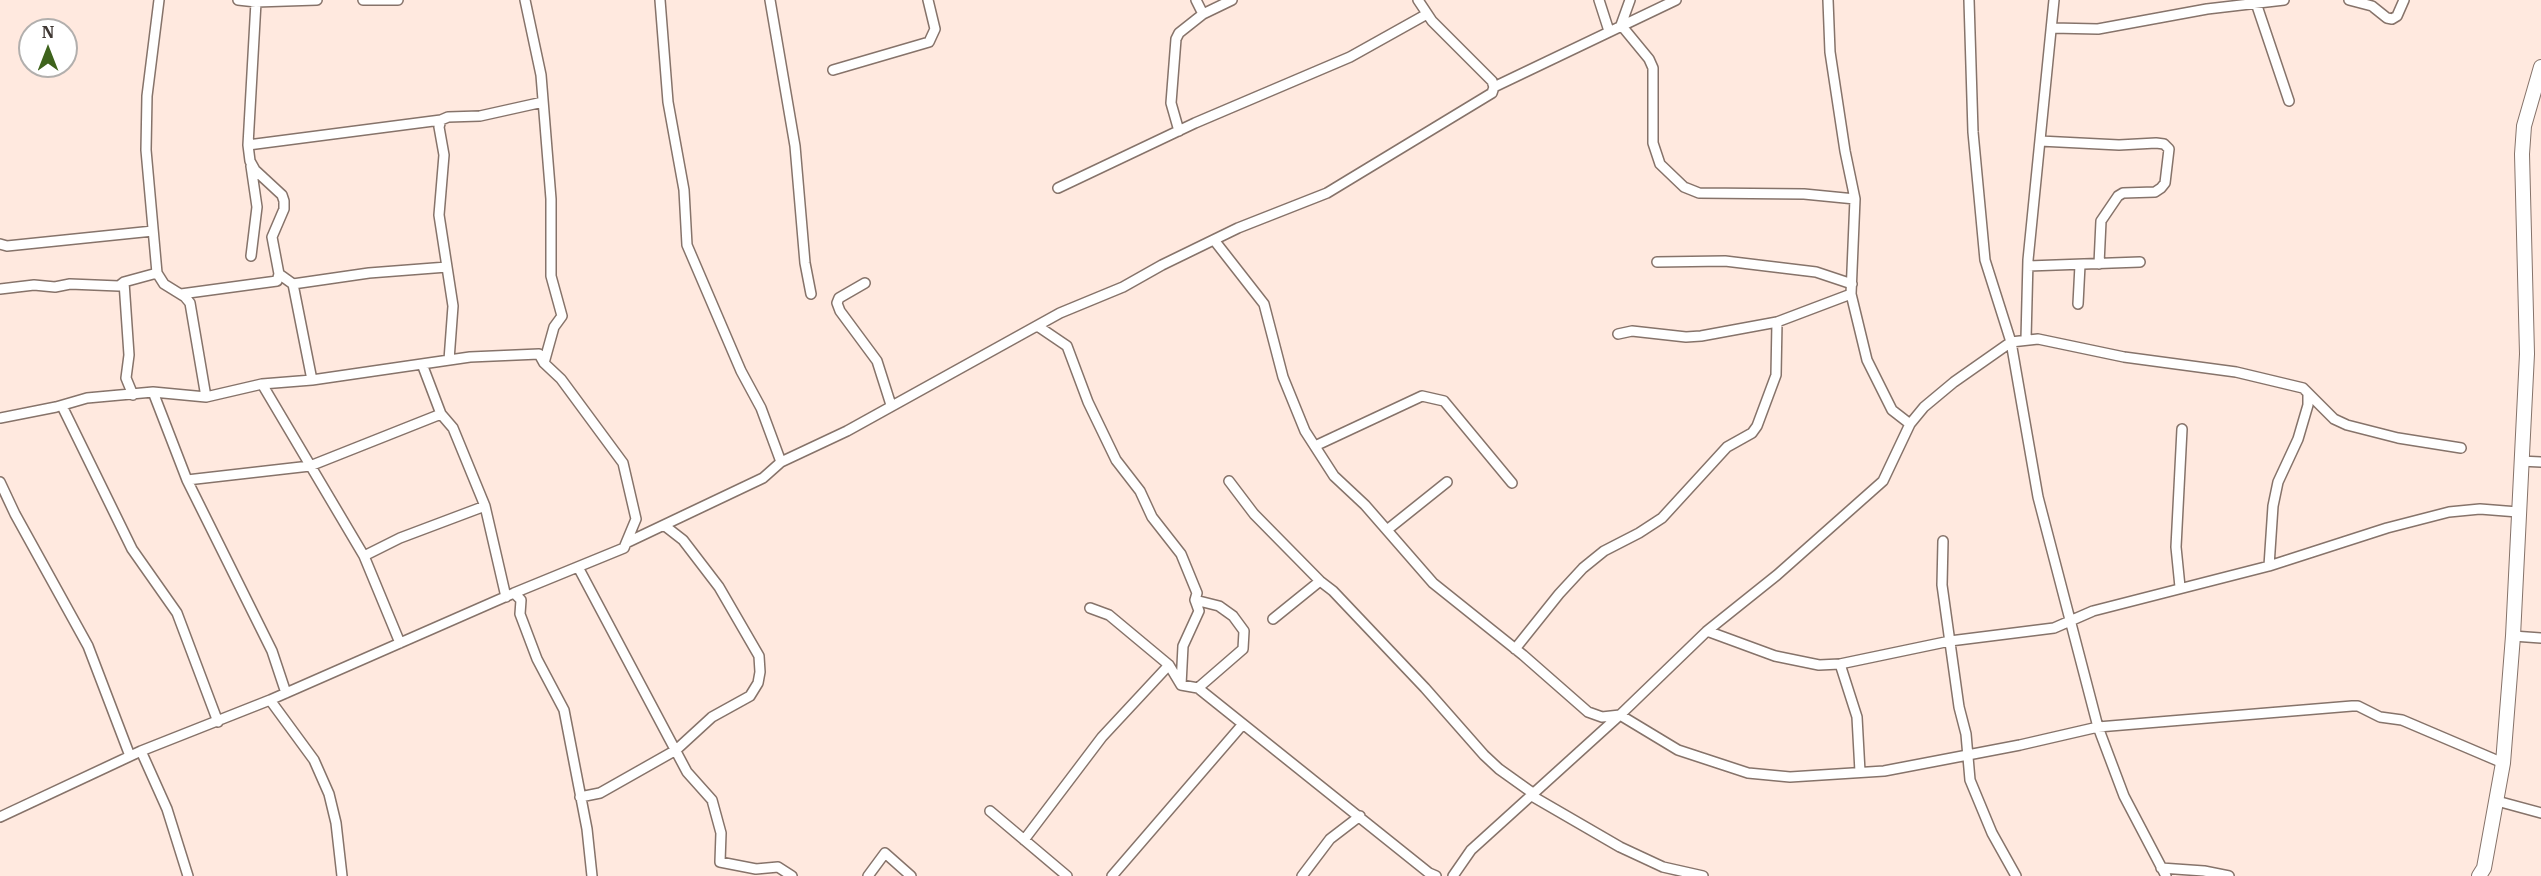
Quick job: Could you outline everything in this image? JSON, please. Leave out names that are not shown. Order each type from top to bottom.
[{"type":"main road","points":[[2485,873],[2503,763],[2513,636],[2527,354],[2522,154],[2524,126],[2541,67]]},
{"type":"street","points":[[159,0],[146,107],[146,150],[157,273],[164,284],[178,295],[185,297],[190,303],[206,397]]},
{"type":"street","points":[[238,0],[256,2],[317,0]]},
{"type":"street","points":[[363,0],[398,0]]},
{"type":"street","points":[[525,0],[541,75],[551,199],[551,276],[562,316],[554,327],[544,363]]},
{"type":"street","points":[[660,0],[668,102],[685,197],[687,245],[741,371],[761,408],[781,462]]},
{"type":"street","points":[[770,0],[795,146],[805,263],[811,294]]},
{"type":"street","points":[[833,70],[929,42],[935,29],[928,0]]},
{"type":"street","points":[[1196,0],[1203,14]]},
{"type":"street","points":[[1179,131],[1171,103],[1175,67],[1174,47],[1179,33],[1203,14],[1232,0]]},
{"type":"street","points":[[626,543],[763,478],[781,462],[847,430],[1039,327],[1060,313],[1123,287],[1214,240],[1327,194],[1492,93],[1494,87],[1492,81],[1427,14],[1418,0]]},
{"type":"street","points":[[1599,0],[1609,31]]},
{"type":"street","points":[[1621,25],[1630,0]]},
{"type":"street","points":[[1494,87],[1676,0]]},
{"type":"street","points":[[1828,0],[1830,52],[1845,151],[1855,199],[1852,289],[1867,360],[1892,410],[1910,424]]},
{"type":"street","points":[[1969,0],[1973,132],[1985,260],[2012,342],[2038,497],[2098,727],[2124,796],[2163,872],[2204,871],[2229,876]]},
{"type":"street","points":[[2026,339],[2028,266],[2054,0]]},
{"type":"street","points":[[2052,28],[2098,29],[2206,4],[2284,0]]},
{"type":"street","points":[[2349,0],[2372,6],[2387,18],[2392,19],[2397,16],[2404,0]]},
{"type":"street","points":[[251,256],[257,207],[248,145],[256,2]]},
{"type":"street","points":[[2256,3],[2289,100]]},
{"type":"street","points":[[1058,188],[1179,131],[1350,57],[1427,14]]},
{"type":"street","points":[[1621,25],[1649,59],[1653,68],[1651,128],[1660,165],[1684,187],[1699,193],[1804,194],[1855,199]]},
{"type":"street","points":[[248,145],[441,120],[448,117],[480,116],[543,102]]},
{"type":"street","points":[[441,120],[439,128],[444,155],[439,215],[453,306],[448,360]]},
{"type":"street","points":[[2040,141],[2120,145],[2156,143],[2164,144],[2169,149],[2165,183],[2161,188],[2155,192],[2123,193],[2118,196],[2101,221],[2099,264]]},
{"type":"street","points":[[178,295],[276,281],[279,274],[272,237],[284,209],[284,201],[282,195],[255,170],[250,161]]},
{"type":"street","points":[[0,244],[7,246],[153,231]]},
{"type":"street","points":[[1214,240],[1264,304],[1283,377],[1305,431],[1334,476],[1365,505],[1433,583],[1588,712],[1602,717],[1620,715],[1678,750],[1748,773],[1790,777],[1884,771],[2020,745],[2098,727],[2358,706],[2380,717],[2402,720],[2503,763]]},
{"type":"street","points":[[1657,262],[1725,261],[1816,272],[1852,289]]},
{"type":"street","points":[[2028,266],[2140,262]]},
{"type":"street","points":[[2078,304],[2080,265]]},
{"type":"street","points":[[293,284],[369,273],[447,267]]},
{"type":"street","points":[[0,289],[34,285],[54,287],[70,284],[119,286],[124,282],[157,273]]},
{"type":"street","points":[[279,274],[293,284],[312,380]]},
{"type":"street","points":[[124,282],[129,355],[126,378],[133,395]]},
{"type":"street","points":[[866,283],[839,297],[837,303],[840,311],[877,361],[891,405]]},
{"type":"street","points":[[1618,334],[1632,331],[1686,337],[1777,322],[1852,289]]},
{"type":"street","points":[[1515,649],[1583,568],[1604,551],[1639,534],[1662,518],[1727,447],[1752,433],[1757,426],[1776,375],[1777,322]]},
{"type":"street","points":[[1039,327],[1067,346],[1088,402],[1116,460],[1140,491],[1152,517],[1181,554],[1197,593],[1195,600],[1199,611],[1184,646],[1181,685]]},
{"type":"street","points":[[1453,876],[1471,850],[1620,715],[1707,631],[1777,575],[1882,481],[1910,424],[1924,407],[1954,382],[2012,342],[2038,339],[2124,357],[2236,372],[2303,388],[2334,419],[2347,425],[2398,438],[2461,448]]},
{"type":"street","points":[[0,418],[62,406],[87,398],[153,392],[206,397],[262,384],[312,380],[448,360],[538,354],[561,379],[623,463],[636,519],[624,548],[218,722],[141,751],[0,817]]},
{"type":"street","points":[[423,364],[441,414],[453,428],[486,506],[510,595],[520,600],[520,614],[537,659],[564,710],[587,829],[592,876]]},
{"type":"street","points":[[262,384],[364,556],[400,643]]},
{"type":"street","points":[[153,392],[187,480],[272,651],[286,693]]},
{"type":"street","points":[[2269,566],[2273,506],[2278,482],[2298,439],[2308,405],[2308,393]]},
{"type":"street","points":[[1315,446],[1422,396],[1444,401],[1512,483]]},
{"type":"street","points":[[62,406],[132,549],[177,614],[218,722]]},
{"type":"street","points":[[187,480],[310,466],[350,448],[373,442],[441,414]]},
{"type":"street","points":[[2180,587],[2176,547],[2182,429]]},
{"type":"street","points":[[2520,461],[2541,462]]},
{"type":"street","points":[[1229,481],[1254,514],[1320,581],[1334,591],[1499,769],[1533,795],[1620,847],[1664,867],[1703,876]]},
{"type":"street","points":[[0,482],[15,514],[88,646],[130,756]]},
{"type":"street","points":[[1387,530],[1447,482]]},
{"type":"street","points":[[364,556],[400,538],[486,506]]},
{"type":"street","points":[[1707,631],[1775,656],[1819,665],[1840,664],[1950,641],[2054,628],[2093,611],[2269,566],[2387,528],[2449,512],[2480,509],[2518,512]]},
{"type":"street","points":[[580,797],[600,793],[676,750],[712,717],[750,696],[755,690],[760,672],[759,656],[719,587],[683,540],[665,526]]},
{"type":"street","points":[[1943,541],[1942,585],[1966,735],[1970,780],[1992,833],[2016,876]]},
{"type":"street","points":[[578,567],[687,771],[712,800],[721,833],[720,862],[756,869],[778,867],[792,876]]},
{"type":"street","points":[[1273,619],[1320,581]]},
{"type":"street","points":[[1195,600],[1220,606],[1233,616],[1244,631],[1243,649],[1198,688]]},
{"type":"street","points":[[1090,608],[1109,615],[1169,665],[1181,685],[1198,688],[1429,873],[1436,876]]},
{"type":"street","points":[[2513,636],[2541,638]]},
{"type":"street","points":[[1840,664],[1857,717],[1856,734],[1860,772]]},
{"type":"street","points":[[1024,840],[1102,736],[1169,665]]},
{"type":"street","points":[[270,700],[314,760],[329,794],[336,823],[342,876]]},
{"type":"street","points":[[1112,876],[1243,724]]},
{"type":"street","points":[[141,751],[167,809],[188,876]]},
{"type":"street","points":[[2497,801],[2541,813]]},
{"type":"street","points":[[990,811],[1067,876]]},
{"type":"street","points":[[1302,876],[1330,839],[1360,816]]},
{"type":"street","points":[[868,876],[885,853],[911,876]]}]
